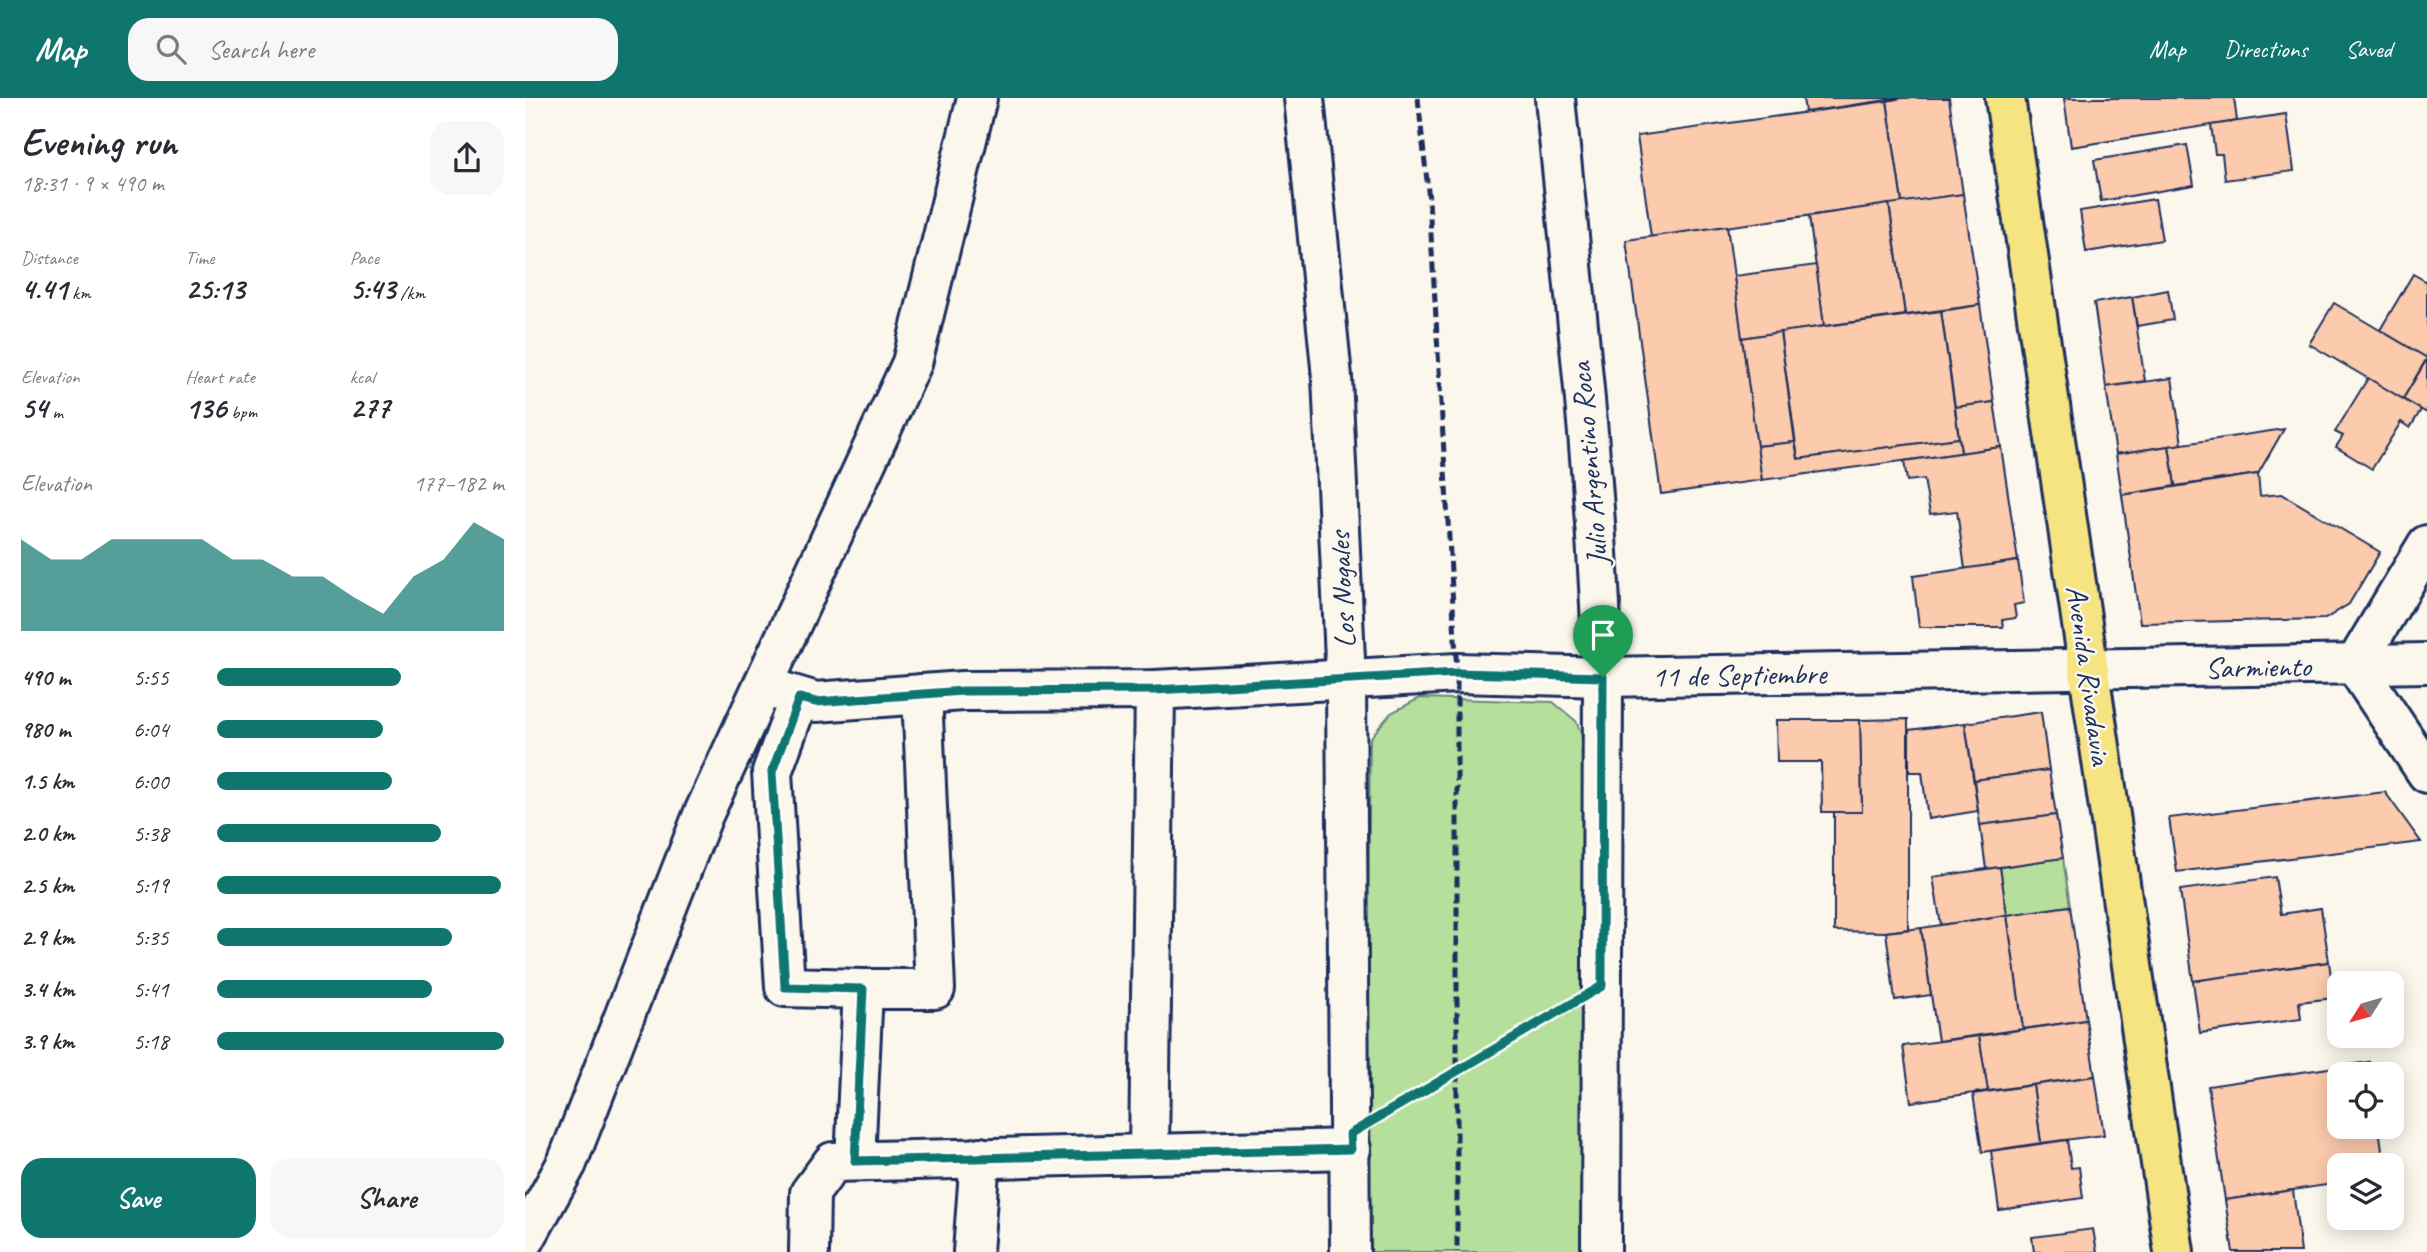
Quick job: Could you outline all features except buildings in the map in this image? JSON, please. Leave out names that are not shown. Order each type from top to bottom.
[{"type":"main road","name":"Avenida Rivadavia","points":[[2005,98],[2174,1252]]},
{"type":"street","points":[[525,1238],[567,1163],[703,815],[912,363],[977,98]]},
{"type":"street","name":"Los Nogales","points":[[1304,98],[1332,377],[1346,681],[1350,1252]]},
{"type":"street","name":"Julio Argentino Roca","points":[[1555,98],[1593,489],[1603,677],[1601,1252]]},
{"type":"street","points":[[2427,545],[2355,664],[2427,773]]},
{"type":"street","name":"Sarmiento","points":[[2089,670],[2427,663]]},
{"type":"street","name":"11 de Septiembre","points":[[763,686],[816,702],[963,691],[1155,690],[1457,673],[1603,677],[2089,670]]},
{"type":"street","points":[[1149,1153],[1155,690]]},
{"type":"street","points":[[799,698],[772,772],[785,987],[935,989],[922,694]]},
{"type":"street","points":[[855,1161],[863,989]]},
{"type":"street","points":[[809,1252],[810,1193],[832,1162],[1149,1153],[1351,1141]]},
{"type":"street","points":[[973,1252],[980,1157]]},
{"type":"path","points":[[1351,1141],[1602,986]]},
{"type":"green space","points":[[1420,698],[1553,702],[1576,721],[1587,748],[1584,1252],[1364,1252],[1370,738],[1391,713]]},
{"type":"green space","points":[[2063,858],[2070,906],[2007,915],[2000,867]]},
{"type":"railway","points":[[1418,98],[1429,200],[1457,673],[1457,1252]]},
{"type":"route","points":[[1457,673],[1603,677],[1602,986],[1350,1134],[1351,1149],[855,1161],[863,989],[785,987],[772,772],[799,698],[816,702],[963,691],[1155,690],[1457,673]]}]
